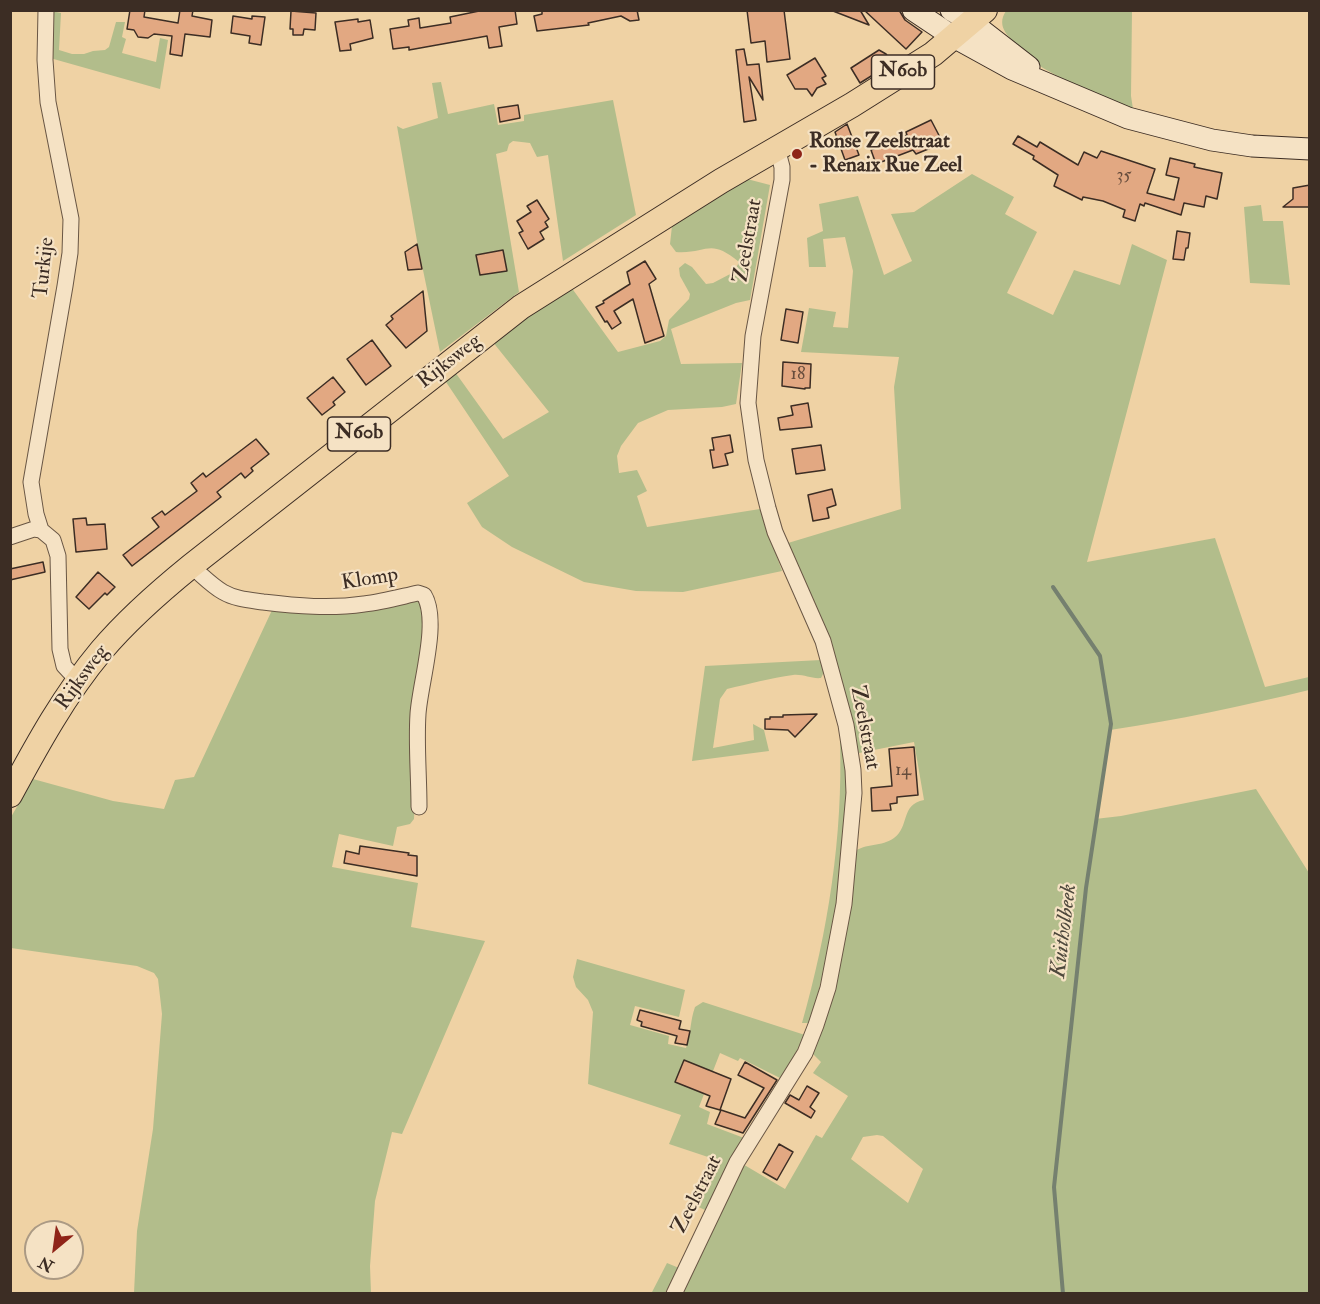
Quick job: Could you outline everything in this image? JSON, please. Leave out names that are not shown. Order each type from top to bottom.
[{"type":"main road","points":[[913,10],[965,20],[1059,89],[1128,118],[1171,130],[1252,146],[1310,149]]},
{"type":"main road","name":"Rijksweg","points":[[10,795],[78,681],[122,627],[191,566],[521,307],[604,253],[933,54],[965,20]]},
{"type":"street","name":"Turkije","points":[[46,10],[45,60],[48,102],[71,219],[70,253],[32,482],[36,514],[41,530],[49,535],[56,547],[60,649],[64,666],[78,681]]},
{"type":"street","name":"Zeelstraat","points":[[674,1293],[737,1162],[805,1053],[828,987],[845,895],[854,793],[848,733],[823,641],[770,516],[756,460],[748,403],[753,336],[782,180],[782,167],[777,148]]},
{"type":"street","points":[[10,537],[33,529],[41,530]]},
{"type":"street","name":"Klomp","points":[[191,566],[224,593],[237,598],[306,607],[364,604],[418,593],[424,595],[430,610],[430,635],[418,714],[419,807]]},
{"type":"green space","points":[[51,11],[61,13],[59,50],[72,54],[105,50],[109,47],[116,22],[125,22],[122,37],[126,39],[122,53],[156,62],[160,38],[168,40],[160,89],[50,58]]},
{"type":"green space","points":[[1006,11],[1132,11],[1131,96],[1133,109],[1076,85],[1040,66],[1005,32],[1002,22]]},
{"type":"green space","points":[[441,82],[448,114],[494,104],[498,125],[524,121],[524,115],[613,100],[636,215],[563,261],[548,155],[537,157],[530,143],[513,141],[509,144],[507,151],[496,154],[519,292],[440,352],[417,241],[397,126],[403,129],[438,118],[432,83]]},
{"type":"green space","points":[[972,174],[1014,197],[1005,214],[1037,232],[1007,293],[1053,315],[1074,270],[1120,285],[1132,244],[1167,260],[1087,562],[1215,538],[1265,687],[1309,677],[1309,690],[1260,702],[1110,730],[1095,819],[1121,816],[1256,789],[1309,873],[1309,1293],[676,1294],[741,1163],[785,1189],[816,1135],[822,1138],[848,1096],[813,1073],[821,1062],[810,1051],[854,852],[894,838],[902,828],[911,806],[924,800],[914,742],[854,754],[788,543],[901,509],[894,387],[899,357],[801,352],[809,308],[836,312],[833,327],[848,328],[853,271],[845,237],[823,239],[826,267],[809,267],[807,238],[823,231],[819,204],[858,196],[884,275],[912,261],[891,214],[914,212]],"holes":[[[883,1136],[923,1169],[908,1203],[851,1159],[863,1137]]]},
{"type":"green space","points":[[747,179],[770,185],[750,300],[736,303],[671,329],[681,364],[742,363],[736,404],[668,410],[638,423],[621,446],[617,456],[619,473],[637,470],[647,491],[637,496],[647,527],[760,509],[782,571],[683,592],[636,591],[584,582],[512,547],[482,527],[467,503],[509,476],[444,379],[455,372],[503,439],[549,412],[492,341],[571,287],[618,352],[660,341],[666,336],[669,320],[689,299],[690,294],[680,276],[679,268],[685,263],[692,267],[706,284],[713,283],[734,272],[739,262],[729,254],[714,248],[676,252],[670,244],[672,226]]},
{"type":"green space","points":[[1261,205],[1263,221],[1283,221],[1290,285],[1250,283],[1244,207]]},
{"type":"green space","points":[[417,598],[425,604],[414,819],[410,824],[397,827],[393,846],[339,834],[332,867],[418,883],[411,927],[485,941],[402,1134],[392,1132],[375,1201],[370,1266],[371,1293],[134,1293],[137,1231],[153,1129],[162,1014],[158,979],[154,973],[137,966],[11,948],[11,817],[33,779],[113,801],[164,809],[175,780],[194,777],[273,608]]},
{"type":"green space","points":[[821,660],[824,672],[821,678],[797,675],[768,679],[727,689],[720,699],[713,748],[754,740],[753,724],[764,730],[769,751],[692,761],[705,666]]},
{"type":"green space","points":[[840,741],[844,741],[848,775],[847,819],[835,929],[810,1023],[802,1023],[819,954],[832,884],[839,812]]},
{"type":"green space","points":[[577,959],[685,990],[679,1017],[635,1006],[630,1025],[669,1036],[668,1044],[686,1048],[695,1007],[703,1002],[805,1035],[782,1079],[740,1058],[738,1061],[720,1053],[699,1107],[710,1112],[707,1124],[744,1138],[705,1210],[692,1204],[714,1159],[669,1144],[681,1115],[588,1084],[593,1012],[588,1000],[576,987],[573,977]]},
{"type":"green space","points":[[667,1263],[679,1268],[665,1293],[651,1294]]},
{"type":"building","points":[[130,10],[145,10],[144,17],[178,23],[180,10],[193,10],[192,16],[212,20],[210,37],[185,34],[182,56],[170,54],[172,36],[154,34],[148,38],[138,37],[134,30],[127,29]]},
{"type":"building","points":[[484,10],[515,10],[517,24],[499,27],[502,46],[489,48],[487,36],[409,50],[409,47],[393,49],[390,29],[409,26],[408,20],[419,18],[420,28],[451,23],[450,17]]},
{"type":"building","points":[[542,10],[637,10],[639,20],[630,21],[621,16],[588,23],[589,25],[537,31],[534,16],[542,14]]},
{"type":"building","points":[[747,10],[784,10],[790,59],[767,62],[765,41],[751,43]]},
{"type":"building","points":[[860,10],[869,25],[833,11]]},
{"type":"building","points":[[864,10],[899,10],[905,20],[922,32],[906,49]]},
{"type":"building","points":[[291,11],[316,13],[315,30],[304,29],[303,35],[293,35],[293,29],[290,29]]},
{"type":"building","points":[[233,16],[252,19],[252,16],[265,17],[261,45],[249,43],[250,36],[231,33]]},
{"type":"building","points":[[358,19],[358,22],[370,20],[373,38],[350,44],[351,50],[340,51],[335,22]]},
{"type":"building","points":[[744,49],[747,65],[759,64],[763,100],[749,77],[756,120],[744,122],[736,50]]},
{"type":"building","points":[[879,50],[886,54],[892,63],[860,83],[851,68]]},
{"type":"building","points":[[815,58],[826,76],[822,78],[826,84],[817,88],[812,96],[807,89],[795,89],[787,75]]},
{"type":"building","points":[[518,105],[520,118],[500,122],[498,108]]},
{"type":"building","points":[[931,120],[943,143],[916,154],[913,150],[876,164],[871,150],[907,135],[906,132]]},
{"type":"building","points":[[847,124],[859,155],[845,160],[835,132]]},
{"type":"building","points":[[1018,136],[1037,147],[1040,142],[1078,165],[1084,152],[1097,158],[1101,151],[1155,169],[1147,193],[1174,200],[1179,178],[1166,175],[1170,158],[1195,164],[1194,167],[1222,173],[1217,199],[1206,196],[1204,207],[1184,203],[1181,215],[1145,203],[1144,206],[1140,204],[1135,221],[1123,217],[1125,210],[1103,201],[1083,197],[1082,200],[1054,186],[1058,175],[1033,159],[1034,156],[1013,144]]},
{"type":"building","points":[[1310,185],[1310,207],[1283,207],[1293,199],[1293,188]]},
{"type":"building","points":[[537,200],[549,219],[545,222],[548,227],[540,232],[544,239],[528,249],[519,233],[523,231],[517,221],[531,212],[527,206]]},
{"type":"building","points":[[1177,231],[1190,233],[1184,260],[1173,259]]},
{"type":"building","points":[[417,244],[422,269],[408,270],[405,252]]},
{"type":"building","points":[[503,250],[507,271],[480,275],[476,255]]},
{"type":"building","points":[[645,261],[656,279],[649,284],[664,336],[645,343],[633,299],[614,311],[621,323],[612,329],[596,307],[630,284],[627,272]]},
{"type":"building","points":[[423,291],[427,331],[406,348],[386,325],[393,319],[391,316]]},
{"type":"building","points":[[786,309],[803,312],[798,343],[781,340]]},
{"type":"building","points":[[372,340],[391,366],[366,385],[347,359]]},
{"type":"building","points":[[783,362],[811,364],[810,388],[782,386]]},
{"type":"building","points":[[333,377],[345,392],[333,402],[335,405],[322,415],[307,398]]},
{"type":"building","points":[[808,403],[812,427],[780,430],[778,418],[793,415],[791,406]]},
{"type":"building","points":[[730,435],[733,452],[725,454],[728,465],[713,468],[710,450],[714,450],[712,438]]},
{"type":"building","points":[[256,439],[269,454],[251,468],[253,471],[245,478],[241,473],[217,492],[221,497],[132,566],[123,555],[159,527],[152,518],[162,511],[165,515],[197,491],[191,483],[203,473],[206,477]]},
{"type":"building","points":[[821,445],[825,470],[796,474],[792,449]]},
{"type":"building","points":[[832,489],[836,505],[827,508],[829,518],[813,521],[808,495]]},
{"type":"building","points":[[86,518],[87,525],[105,524],[107,549],[76,552],[73,519]]},
{"type":"building","points":[[43,562],[45,572],[10,580],[10,569]]},
{"type":"building","points":[[98,572],[115,587],[107,595],[105,593],[89,609],[76,597]]},
{"type":"building","points":[[817,714],[795,737],[788,730],[765,729],[765,719],[770,719],[770,717]]},
{"type":"building","points":[[914,747],[918,795],[897,797],[897,803],[890,804],[891,810],[872,811],[871,788],[892,786],[889,749]]},
{"type":"building","points":[[360,846],[417,856],[417,876],[344,863],[346,851],[359,854]]},
{"type":"building","points":[[640,1010],[681,1021],[679,1029],[690,1031],[687,1045],[675,1043],[677,1036],[641,1026],[642,1022],[637,1020]]},
{"type":"building","points":[[684,1060],[731,1079],[720,1110],[706,1106],[710,1096],[675,1082]]},
{"type":"building","points":[[745,1062],[777,1080],[743,1133],[715,1124],[721,1110],[745,1118],[764,1088],[738,1075]]},
{"type":"building","points":[[807,1086],[819,1093],[810,1107],[815,1111],[811,1118],[785,1103],[790,1095],[799,1100]]},
{"type":"building","points":[[779,1144],[793,1152],[777,1180],[763,1172]]},
{"type":"waterway","name":"Kuitholbeek","points":[[1053,587],[1100,656],[1111,724],[1086,888],[1054,1187],[1063,1294]]},
{"type":"place","name":"Ronse Zeelstraat - Renaix Rue Zeel","points":[[797,154]]}]
